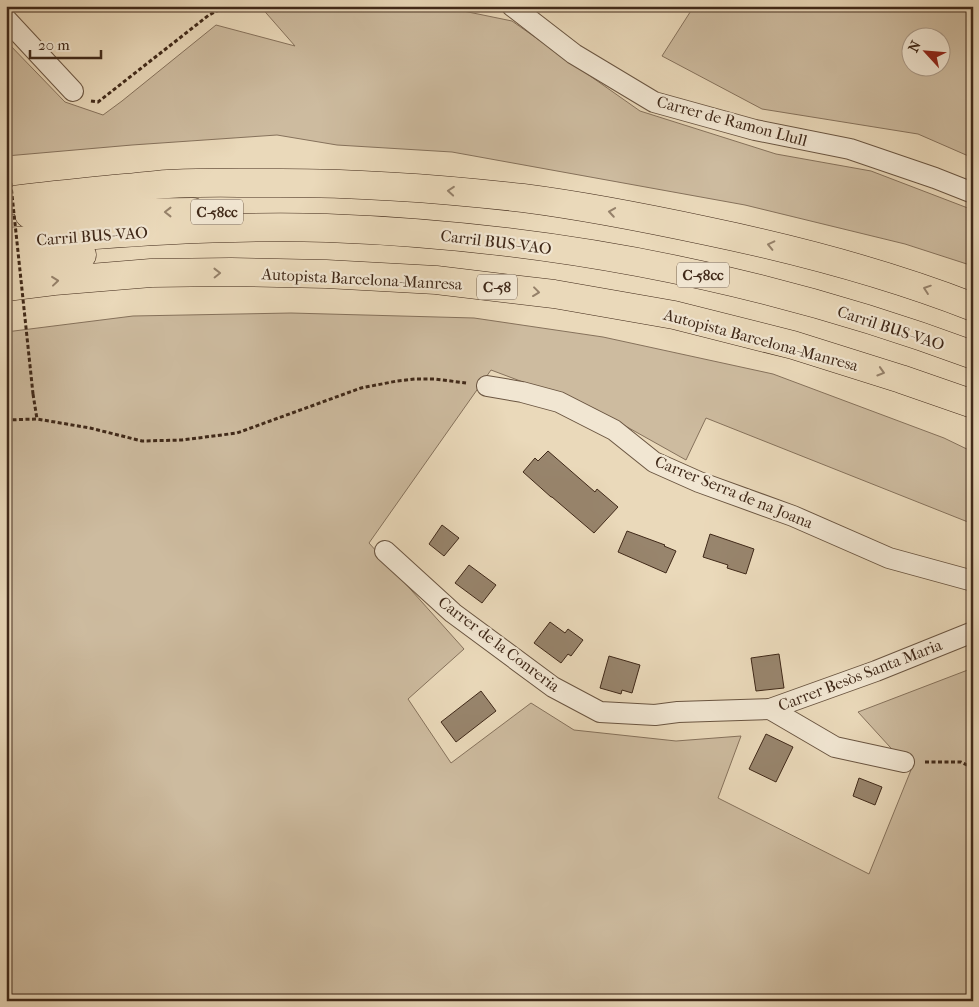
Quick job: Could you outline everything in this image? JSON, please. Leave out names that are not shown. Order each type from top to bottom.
[{"type":"highway","points":[[6,201],[168,184],[232,183],[354,184],[525,198],[642,217],[816,256],[929,290],[973,306]]},
{"type":"highway","name":"C-58cc","points":[[6,213],[236,212],[304,216],[426,234]]},
{"type":"highway","name":"Carril BUS-VAO","points":[[6,242],[190,229],[326,228],[426,234],[555,248],[701,275],[770,291],[851,314],[973,355]]},
{"type":"highway","name":"C-58cc","points":[[6,262],[154,248],[243,242],[426,234]]},
{"type":"highway","name":"Autopista Barcelona-Manresa","points":[[6,287],[151,273],[231,272],[326,274],[436,280],[554,294],[674,315],[792,345],[973,404]]},
{"type":"street","name":"Carrer de Ramon Llull","points":[[512,6],[574,54],[654,102],[755,130],[850,149],[973,193]]},
{"type":"street","points":[[6,19],[73,91]]},
{"type":"street","name":"Carrer Serra de na Joana","points":[[487,386],[522,392],[559,402],[614,430],[654,462],[699,482],[793,516],[889,558],[973,581]]},
{"type":"street","name":"Carrer de la Conreria","points":[[384,551],[453,613],[553,687],[600,712],[655,715]]},
{"type":"street","name":"Carrer Besòs Santa Maria","points":[[655,715],[678,712],[770,709],[876,671],[973,632]]},
{"type":"street","points":[[770,709],[835,747],[904,762]]},
{"type":"path","points":[[73,91],[90,101],[98,102],[209,15],[226,6]]},
{"type":"path","points":[[6,138],[36,418]]},
{"type":"path","points":[[6,420],[36,418],[90,428],[142,441],[182,440],[237,433],[361,388],[397,381],[436,379],[487,386]]},
{"type":"path","points":[[904,762],[961,762],[973,768]]},
{"type":"shaded area","points":[[260,6],[439,6],[512,21],[640,111],[776,154],[871,171],[973,210],[973,266],[905,244],[745,205],[452,152],[337,145],[277,135],[6,156],[6,41],[65,102],[103,115],[216,25],[295,46]]},
{"type":"shaded area","points":[[694,6],[973,6],[973,158],[918,134],[762,109],[662,56]]},
{"type":"shaded area","points":[[291,313],[474,318],[603,337],[773,374],[944,438],[973,452],[973,524],[706,418],[686,460],[595,409],[491,370],[369,543],[464,649],[408,699],[451,763],[531,703],[574,730],[676,741],[741,736],[718,798],[869,874],[911,770],[858,712],[973,668],[973,1001],[6,1001],[6,332],[133,316]]},
{"type":"building","points":[[548,451],[595,492],[597,489],[618,507],[594,533],[523,472],[535,458],[538,461]]},
{"type":"building","points":[[442,525],[459,538],[444,556],[429,544]]},
{"type":"building","points":[[627,531],[676,551],[666,573],[618,552]]},
{"type":"building","points":[[710,534],[754,549],[746,574],[727,568],[728,565],[703,557]]},
{"type":"building","points":[[469,565],[496,585],[482,603],[455,583]]},
{"type":"building","points":[[550,622],[565,633],[568,629],[583,640],[571,656],[568,654],[561,663],[534,643]]},
{"type":"building","points":[[779,654],[784,688],[756,691],[751,658]]},
{"type":"building","points":[[609,656],[640,665],[632,693],[622,690],[621,694],[600,688]]},
{"type":"building","points":[[481,691],[496,711],[456,742],[441,722]]},
{"type":"building","points":[[766,734],[793,747],[776,782],[749,769]]},
{"type":"building","points":[[859,778],[882,787],[875,805],[853,796]]}]
